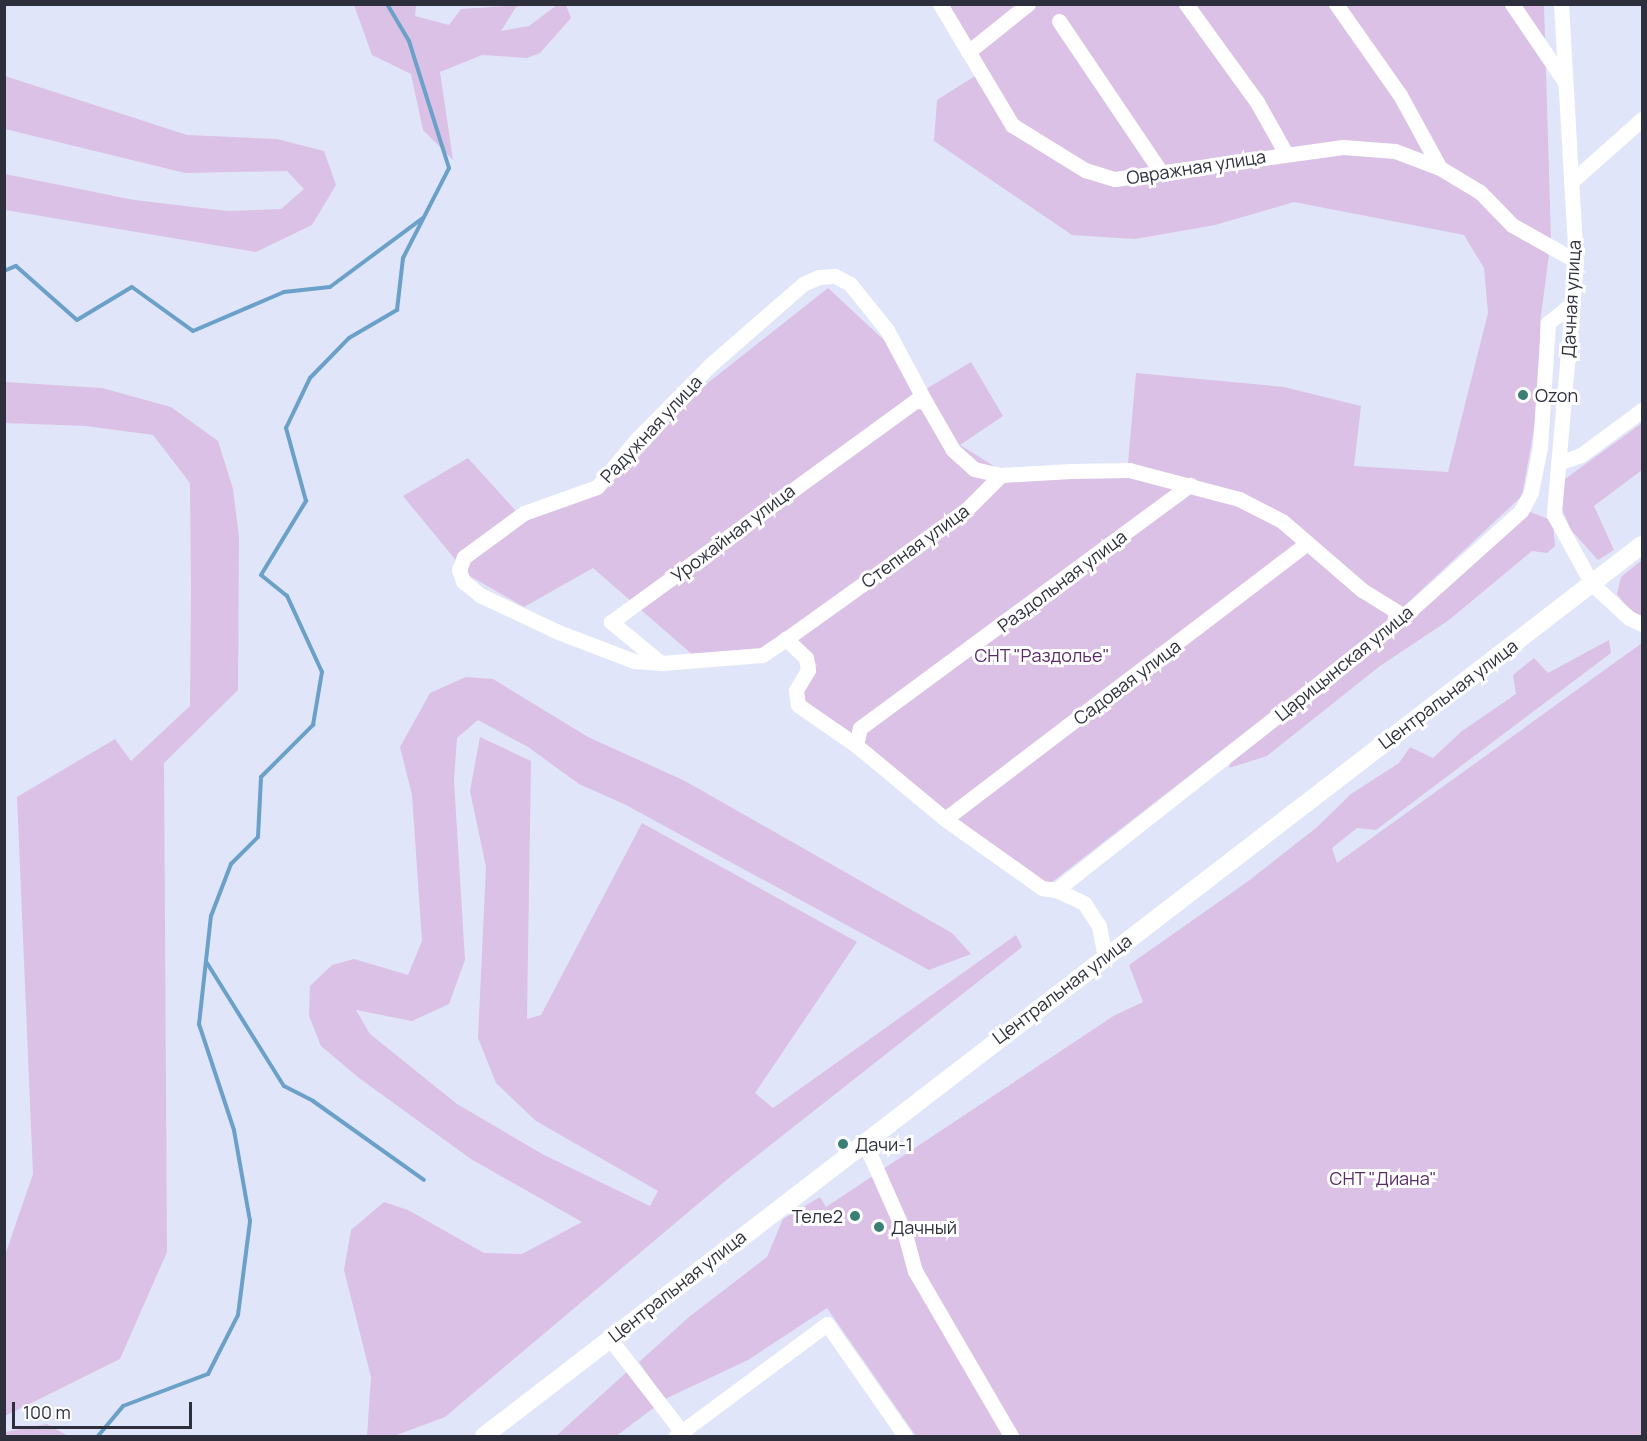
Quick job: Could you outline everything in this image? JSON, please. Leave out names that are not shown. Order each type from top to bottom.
[{"type":"street","name":"Овражная улица","points":[[940,4],[1012,125],[1047,150],[1084,170],[1115,180],[1285,152],[1343,147],[1395,151],[1440,168],[1480,192],[1512,225],[1576,261]]},
{"type":"street","points":[[968,52],[1028,4]]},
{"type":"street","points":[[1186,4],[1257,102],[1285,152]]},
{"type":"street","points":[[1336,4],[1400,95],[1440,168]]},
{"type":"street","points":[[1512,4],[1565,82]]},
{"type":"street","name":"Дачная улица","points":[[1561,4],[1576,261],[1554,515],[1592,584],[1629,618],[1642,624]]},
{"type":"street","points":[[1059,21],[1161,172]]},
{"type":"street","points":[[1571,182],[1642,120]]},
{"type":"street","name":"Радужная улица","points":[[661,663],[623,657],[480,595],[463,581],[459,570],[464,557],[524,513],[597,487],[638,439],[709,366],[803,284],[819,277],[835,276],[850,284],[887,330],[926,403]]},
{"type":"street","name":"Царицынская улица","points":[[1056,890],[1404,616],[1521,511],[1531,492],[1540,447],[1548,323],[1573,303]]},
{"type":"street","name":"Урожайная улица","points":[[661,663],[611,622],[902,408],[916,400],[926,403]]},
{"type":"street","points":[[926,403],[953,450],[974,469],[1001,475],[1129,470],[1239,499],[1282,521],[1362,590],[1404,616]]},
{"type":"street","points":[[1558,463],[1581,455],[1642,410]]},
{"type":"street","name":"Степная улица","points":[[786,639],[966,510],[1001,475]]},
{"type":"street","name":"Раздольная улица","points":[[856,746],[860,728],[1190,485]]},
{"type":"street","name":"Садовая улица","points":[[945,819],[1307,543]]},
{"type":"street","name":"Центральная улица","points":[[484,1437],[864,1141],[1642,545]]},
{"type":"street","points":[[661,663],[762,655],[786,639],[806,658],[808,670],[796,690],[798,705],[856,746],[945,819],[1042,888],[1056,890],[1084,903],[1099,926],[1105,957]]},
{"type":"street","points":[[864,1141],[905,1234],[915,1271],[1011,1437]]},
{"type":"street","points":[[610,1339],[681,1435],[827,1324],[905,1437]]},
{"type":"green space","points":[[354,5],[416,5],[415,16],[449,25],[461,9],[523,5],[516,7],[501,31],[529,26],[557,5],[566,5],[571,18],[540,53],[527,58],[482,55],[440,72],[453,160],[423,130],[411,74],[372,55]]},
{"type":"green space","name":"СНТ \"Раздолье\"","points":[[949,5],[1544,5],[1551,240],[1540,323],[1541,389],[1522,496],[1387,622],[1043,889],[798,697],[817,664],[784,635],[754,655],[694,656],[593,568],[524,607],[468,575],[403,496],[468,458],[525,521],[586,498],[616,476],[709,382],[828,288],[885,341],[916,395],[971,362],[1003,416],[960,445],[1002,471],[1128,463],[1136,373],[1284,387],[1361,406],[1354,466],[1448,472],[1488,313],[1484,268],[1464,235],[1294,202],[1215,225],[1135,239],[1072,235],[934,141],[937,100],[986,69]]},
{"type":"green space","points":[[5,76],[187,135],[277,139],[324,151],[336,185],[312,225],[256,252],[5,210],[5,174],[134,200],[228,211],[281,209],[304,189],[287,171],[185,173],[5,129]]},
{"type":"green space","points":[[5,382],[102,388],[171,407],[218,441],[233,489],[239,537],[238,690],[164,763],[167,1252],[120,1359],[5,1416],[5,1255],[33,1174],[17,797],[115,739],[131,761],[190,706],[191,589],[190,483],[153,435],[86,426],[5,423]]},
{"type":"green space","points":[[1642,423],[1642,470],[1594,506],[1614,550],[1598,560],[1571,530],[1562,509],[1565,479]]},
{"type":"green space","points":[[1528,511],[1553,521],[1555,546],[1547,553],[1532,551],[1449,620],[1380,666],[1267,756],[1229,768],[1233,753]]},
{"type":"green space","points":[[1642,560],[1642,622],[1635,618],[1617,594],[1621,577]]},
{"type":"green space","name":"СНТ \"Диана\"","points":[[1609,640],[1611,653],[1376,830],[1357,828],[1332,848],[1337,863],[1642,643],[1642,1436],[916,1436],[827,1308],[748,1360],[665,1399],[639,1362],[689,1317],[767,1257],[783,1219],[820,1197],[826,1207],[1115,1015],[1143,1002],[1129,965],[1247,882],[1316,828],[1351,794],[1399,763],[1410,747],[1433,758],[1462,731],[1516,694],[1513,675],[1534,658],[1548,673]]},
{"type":"green space","points":[[466,677],[493,679],[588,737],[685,781],[952,933],[971,954],[929,970],[626,805],[579,784],[528,747],[478,720],[457,738],[454,781],[465,960],[449,1004],[412,1021],[356,1010],[370,1034],[457,1104],[544,1155],[650,1206],[658,1191],[536,1121],[496,1083],[478,1038],[486,867],[470,791],[480,737],[531,761],[527,1019],[541,1015],[642,823],[857,942],[755,1093],[773,1108],[1016,935],[1022,947],[730,1177],[445,1417],[394,1436],[367,1436],[371,1377],[344,1270],[351,1230],[384,1202],[408,1210],[484,1253],[522,1254],[582,1222],[471,1159],[359,1078],[321,1046],[309,1016],[310,986],[332,965],[354,959],[408,975],[422,941],[412,795],[400,747],[430,693]]},
{"type":"green space","points":[[629,1370],[655,1407],[616,1436],[556,1436]]},
{"type":"green space","points":[[47,1424],[68,1436],[5,1436],[5,1432]]},
{"type":"waterway","points":[[98,1436],[123,1406],[208,1374],[238,1315],[250,1221],[234,1130],[199,1024],[211,916],[231,864],[258,837],[261,777],[313,725],[322,672],[287,596],[261,575],[306,501],[286,428],[310,378],[349,338],[397,310],[403,258],[449,168],[409,41],[387,4]]},
{"type":"waterway","points":[[4,271],[16,266],[77,320],[132,287],[193,331],[284,292],[330,287],[423,218]]},
{"type":"waterway","points":[[207,963],[284,1086],[313,1101],[424,1180]]},
{"type":"place","name":"Ozon","points":[[1523,395]]},
{"type":"place","name":"Дачи-1","points":[[843,1144]]},
{"type":"place","name":"Теле2","points":[[855,1216]]},
{"type":"place","name":"Дачный","points":[[879,1227]]}]
